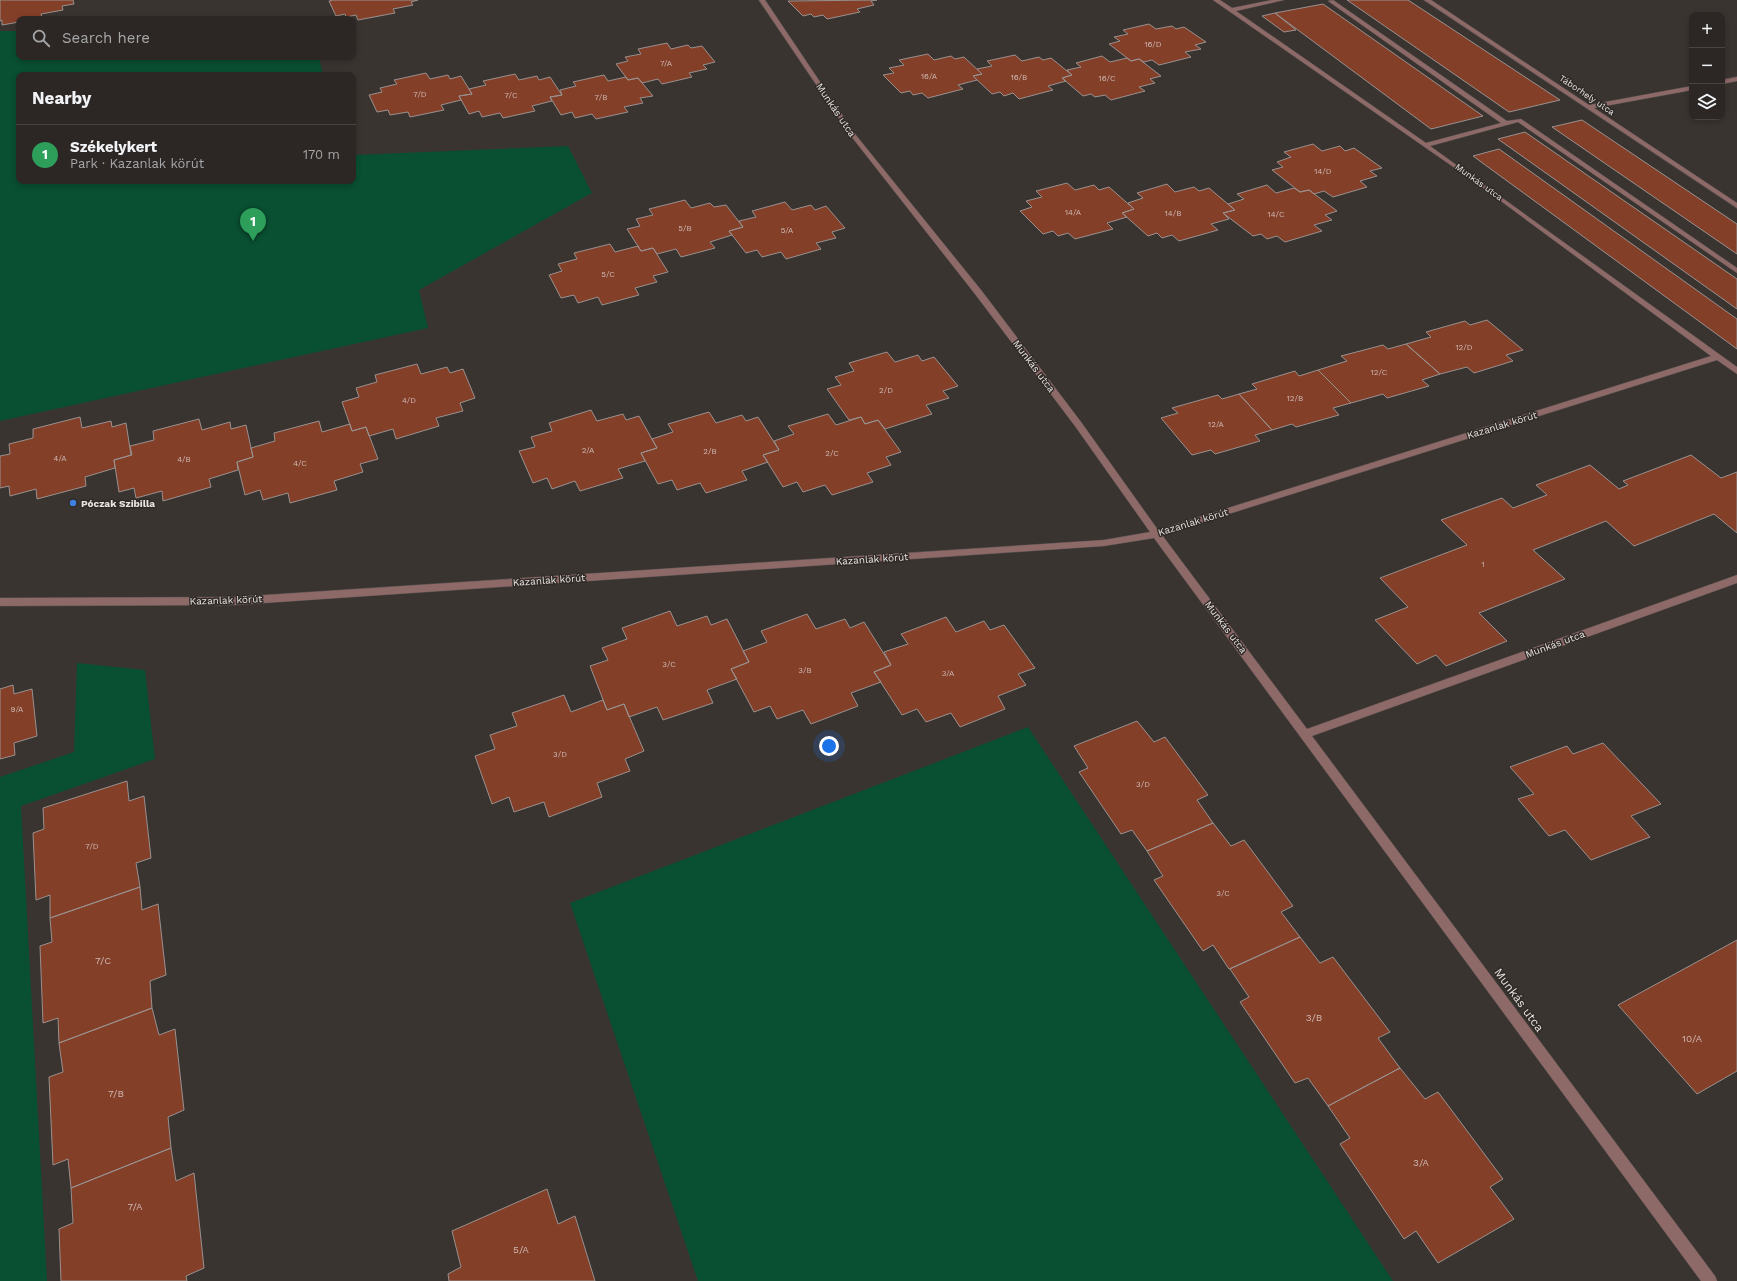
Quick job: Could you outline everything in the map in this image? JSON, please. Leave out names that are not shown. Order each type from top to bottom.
[{"type":"street","name":"Munkás utca","points":[[762,0],[853,135],[983,298],[1078,424],[1156,534],[1306,734],[1710,1281]]},
{"type":"street","name":"Munkás utca","points":[[1216,0],[1478,181],[1602,274],[1737,371]]},
{"type":"street","points":[[1231,10],[1281,0]]},
{"type":"street","name":"Táborhely utca","points":[[1427,0],[1737,206]]},
{"type":"street","points":[[1331,1],[1504,123]]},
{"type":"street","points":[[1725,81],[1737,79]]},
{"type":"street","points":[[1588,107],[1689,89]]},
{"type":"street","points":[[1425,145],[1519,120],[1737,271]]},
{"type":"street","name":"Kazanlak körút","points":[[0,602],[234,601],[1104,543],[1156,534],[1718,357]]},
{"type":"street","name":"Munkás utca","points":[[1306,734],[1737,578]]},
{"type":"green space","points":[[0,31],[16,31],[16,60],[320,60],[322,72],[16,72],[16,184],[356,184],[356,155],[568,146],[592,193],[419,290],[428,328],[0,421]]},
{"type":"green space","points":[[77,663],[145,670],[155,759],[21,806],[47,1281],[0,1281],[0,777],[74,752]]},
{"type":"green space","points":[[1028,727],[1393,1281],[698,1281],[570,903]]},
{"type":"building","points":[[0,0],[73,0],[74,4],[62,6],[63,10],[41,14],[42,16],[16,16],[16,23],[2,25],[2,20],[0,21]]},
{"type":"building","points":[[418,0],[411,2],[413,5],[393,9],[395,13],[358,20],[356,15],[346,16],[345,14],[336,16],[329,1]]},
{"type":"building","points":[[877,0],[871,1],[874,5],[857,9],[860,12],[827,19],[823,15],[814,17],[811,14],[803,16],[788,1]]},
{"type":"building","points":[[1347,0],[1408,0],[1560,100],[1509,112]]},
{"type":"building","points":[[1323,4],[1483,116],[1431,129],[1275,13]]},
{"type":"building","points":[[1275,13],[1296,30],[1284,32],[1262,16]]},
{"type":"building","points":[[1149,24],[1156,29],[1172,26],[1176,29],[1184,27],[1206,42],[1195,45],[1201,49],[1185,52],[1191,57],[1159,65],[1152,60],[1144,62],[1139,59],[1131,61],[1109,44],[1120,41],[1114,37],[1128,34],[1123,30]]},
{"type":"building","points":[[667,43],[671,49],[688,45],[691,48],[702,46],[715,62],[703,65],[707,69],[689,73],[692,77],[662,84],[658,79],[642,83],[638,78],[628,80],[616,64],[628,61],[625,57],[641,54],[638,49]]},
{"type":"building","points":[[928,54],[934,60],[951,56],[955,59],[964,57],[982,74],[973,76],[977,80],[958,85],[963,89],[928,98],[922,93],[913,95],[910,91],[901,93],[883,75],[894,73],[889,68],[904,65],[899,60]]},
{"type":"building","points":[[1015,55],[1022,61],[1039,57],[1043,60],[1051,58],[1072,75],[1062,78],[1066,81],[1048,86],[1053,90],[1019,99],[1013,93],[1004,96],[1000,92],[992,94],[973,76],[982,74],[977,69],[992,66],[987,61]]},
{"type":"building","points":[[1102,56],[1110,62],[1127,58],[1131,61],[1139,59],[1161,76],[1150,79],[1155,83],[1139,87],[1145,91],[1111,100],[1105,95],[1095,97],[1091,94],[1083,96],[1062,78],[1072,75],[1067,70],[1081,67],[1076,63]]},
{"type":"building","points":[[426,73],[430,79],[448,75],[450,79],[461,76],[472,94],[459,96],[461,100],[441,105],[444,110],[410,117],[408,112],[390,115],[388,110],[377,112],[369,95],[382,92],[380,88],[397,84],[394,80]]},
{"type":"building","points":[[515,74],[519,80],[537,76],[539,80],[550,77],[562,95],[550,97],[552,101],[532,106],[535,111],[503,118],[500,113],[482,117],[479,111],[469,114],[459,96],[472,94],[469,89],[486,85],[483,81]]},
{"type":"building","points":[[604,75],[608,81],[626,77],[628,80],[638,78],[653,96],[640,98],[643,103],[624,107],[628,112],[596,119],[592,114],[575,118],[572,112],[561,115],[550,97],[562,95],[560,90],[576,86],[573,82]]},
{"type":"building","points":[[1582,120],[1737,224],[1737,254],[1552,127]]},
{"type":"building","points":[[1525,132],[1737,279],[1737,309],[1498,139]]},
{"type":"building","points":[[1313,144],[1322,151],[1340,146],[1345,151],[1354,148],[1382,168],[1370,171],[1377,176],[1360,181],[1367,187],[1333,197],[1324,191],[1314,194],[1309,190],[1300,192],[1272,170],[1283,167],[1277,162],[1291,157],[1284,152]]},
{"type":"building","points":[[1499,149],[1737,319],[1737,349],[1473,156]]},
{"type":"building","points":[[1067,183],[1075,190],[1094,185],[1099,190],[1109,187],[1134,209],[1122,213],[1127,217],[1107,223],[1113,229],[1075,239],[1068,233],[1058,236],[1053,231],[1043,234],[1020,211],[1032,207],[1026,201],[1042,197],[1036,191]]},
{"type":"building","points":[[1167,184],[1175,192],[1194,187],[1199,191],[1209,188],[1235,210],[1223,213],[1229,219],[1211,224],[1218,230],[1179,241],[1172,235],[1162,238],[1157,233],[1148,236],[1122,213],[1134,209],[1128,203],[1143,198],[1137,193]]},
{"type":"building","points":[[1267,185],[1276,193],[1294,188],[1300,192],[1309,190],[1337,211],[1325,215],[1332,220],[1314,225],[1322,231],[1285,242],[1277,236],[1267,239],[1261,234],[1253,236],[1223,213],[1235,210],[1228,204],[1244,199],[1237,194]]},
{"type":"building","points":[[685,200],[691,208],[710,203],[714,207],[726,205],[743,227],[729,231],[732,235],[710,242],[715,248],[681,257],[676,249],[657,254],[653,248],[641,251],[627,229],[640,226],[636,219],[653,215],[649,209]]},
{"type":"building","points":[[785,202],[792,210],[811,205],[815,210],[826,206],[845,228],[832,232],[836,238],[816,243],[821,249],[786,259],[781,252],[762,257],[757,250],[746,253],[729,231],[743,227],[739,221],[756,217],[752,211]]},
{"type":"building","points":[[610,244],[615,252],[638,246],[641,251],[653,248],[668,272],[653,276],[657,282],[635,288],[639,295],[602,305],[598,297],[578,303],[574,295],[561,298],[549,275],[562,271],[558,264],[577,259],[574,253]]},
{"type":"building","points":[[1487,320],[1523,350],[1506,355],[1513,361],[1474,373],[1467,367],[1440,374],[1406,344],[1431,337],[1426,332],[1465,321],[1470,325]]},
{"type":"building","points":[[1406,344],[1440,374],[1422,380],[1429,386],[1387,398],[1383,394],[1351,403],[1318,370],[1347,361],[1341,356],[1383,345],[1388,349]]},
{"type":"building","points":[[887,352],[895,362],[918,355],[922,361],[934,357],[958,386],[943,391],[949,398],[926,405],[932,414],[885,429],[878,420],[865,424],[861,417],[849,420],[827,389],[841,385],[835,377],[854,371],[849,363]]},
{"type":"building","points":[[417,364],[421,374],[447,367],[450,373],[463,369],[475,398],[460,403],[463,411],[436,418],[439,426],[396,439],[393,429],[369,436],[366,427],[352,431],[342,402],[359,397],[356,388],[377,382],[375,375]]},
{"type":"building","points":[[1318,370],[1351,403],[1333,408],[1339,415],[1296,427],[1292,424],[1272,430],[1239,394],[1257,389],[1252,384],[1295,371],[1299,376]]},
{"type":"building","points":[[1239,394],[1272,430],[1255,435],[1260,441],[1215,454],[1211,450],[1192,455],[1161,418],[1178,413],[1172,408],[1218,395],[1222,399]]},
{"type":"building","points":[[591,410],[597,421],[623,414],[626,420],[639,416],[657,448],[641,453],[645,461],[618,469],[623,478],[580,491],[575,481],[552,489],[547,478],[533,483],[519,451],[535,447],[531,437],[552,431],[549,423]]},
{"type":"building","points":[[709,412],[716,423],[742,415],[746,421],[758,417],[779,450],[763,455],[768,462],[742,471],[747,480],[706,493],[700,483],[677,490],[672,480],[658,484],[641,453],[657,448],[652,439],[673,432],[668,424]]},
{"type":"building","points":[[828,414],[836,425],[861,417],[865,424],[878,420],[901,452],[886,457],[891,465],[867,473],[873,482],[832,495],[825,485],[803,492],[797,482],[783,487],[763,455],[779,450],[774,441],[794,434],[788,426]]},
{"type":"building","points":[[80,417],[82,428],[111,421],[112,427],[126,423],[131,455],[114,460],[115,468],[85,477],[86,486],[37,499],[36,489],[10,496],[9,486],[0,488],[0,456],[10,454],[9,444],[33,438],[33,429]]},
{"type":"building","points":[[199,419],[202,430],[230,422],[231,429],[246,425],[253,457],[237,462],[238,470],[209,479],[211,487],[163,501],[162,491],[136,498],[134,488],[119,492],[114,460],[132,455],[130,446],[154,440],[153,431]]},
{"type":"building","points":[[319,421],[322,432],[350,424],[352,431],[366,427],[378,459],[360,464],[363,472],[334,481],[337,490],[290,503],[288,493],[263,500],[260,490],[245,495],[237,462],[253,457],[251,448],[275,441],[274,433]]},
{"type":"building","points":[[1691,455],[1721,478],[1737,472],[1737,533],[1714,514],[1634,546],[1606,521],[1533,550],[1565,579],[1479,613],[1507,641],[1446,666],[1436,655],[1417,664],[1375,620],[1408,607],[1380,578],[1467,545],[1441,520],[1502,498],[1513,508],[1547,495],[1536,485],[1590,465],[1619,489],[1628,485],[1623,481]]},
{"type":"building","points":[[670,611],[677,626],[707,616],[711,625],[727,619],[749,662],[731,669],[737,679],[707,690],[713,703],[663,720],[657,707],[629,717],[624,704],[607,710],[590,666],[608,660],[602,648],[627,639],[622,628]]},
{"type":"building","points":[[807,614],[816,629],[845,619],[850,628],[864,622],[891,665],[874,672],[881,682],[851,693],[858,706],[811,724],[803,710],[777,719],[770,706],[754,712],[731,669],[749,662],[743,651],[767,642],[761,631]]},
{"type":"building","points":[[946,617],[956,632],[984,621],[990,630],[1004,625],[1035,668],[1018,674],[1026,685],[998,696],[1005,709],[960,727],[951,713],[926,722],[917,709],[902,715],[874,672],[891,665],[884,652],[908,644],[901,634]]},
{"type":"building","points":[[13,685],[14,694],[32,689],[37,736],[14,743],[15,755],[0,759],[0,689]]},
{"type":"building","points":[[564,695],[571,712],[603,700],[607,710],[624,704],[644,751],[625,759],[630,771],[597,783],[602,797],[549,817],[544,802],[514,812],[509,797],[492,804],[475,756],[495,749],[490,735],[517,726],[512,713]]},
{"type":"building","points":[[1137,721],[1154,742],[1165,737],[1208,795],[1197,800],[1213,823],[1147,851],[1132,830],[1121,834],[1079,772],[1088,768],[1074,746]]},
{"type":"building","points":[[1603,743],[1661,804],[1631,816],[1650,837],[1591,860],[1565,830],[1549,836],[1518,799],[1534,794],[1510,767],[1567,746],[1573,754]]},
{"type":"building","points":[[127,781],[129,801],[144,796],[151,858],[136,863],[140,887],[50,918],[50,895],[36,900],[33,833],[44,829],[43,808]]},
{"type":"building","points":[[1213,823],[1231,846],[1244,840],[1293,906],[1281,912],[1300,937],[1229,969],[1213,945],[1203,951],[1154,880],[1163,876],[1147,851]]},
{"type":"building","points":[[140,887],[142,910],[158,904],[166,975],[150,981],[152,1008],[59,1043],[58,1018],[43,1023],[40,946],[52,942],[50,918]]},
{"type":"building","points":[[1300,937],[1320,963],[1333,957],[1390,1032],[1378,1038],[1400,1068],[1328,1106],[1308,1078],[1295,1083],[1240,1002],[1249,997],[1230,969]]},
{"type":"building","points":[[1737,940],[1737,1071],[1697,1094],[1618,1005]]},
{"type":"building","points":[[152,1008],[159,1035],[175,1029],[184,1110],[168,1117],[171,1148],[71,1188],[68,1159],[53,1165],[49,1077],[63,1072],[59,1043]]},
{"type":"building","points":[[1400,1068],[1425,1099],[1438,1092],[1503,1179],[1490,1187],[1514,1219],[1438,1263],[1416,1231],[1404,1239],[1340,1144],[1350,1138],[1328,1106]]},
{"type":"building","points":[[171,1148],[176,1181],[194,1173],[204,1268],[186,1276],[187,1281],[61,1281],[59,1229],[73,1223],[71,1188]]},
{"type":"building","points":[[547,1189],[558,1224],[575,1216],[595,1281],[449,1281],[448,1274],[461,1267],[452,1231]]},
{"type":"place","name":"Székelykert","points":[[253,241]]},
{"type":"place","name":"Póczak Szibilla","points":[[73,503]]}]
